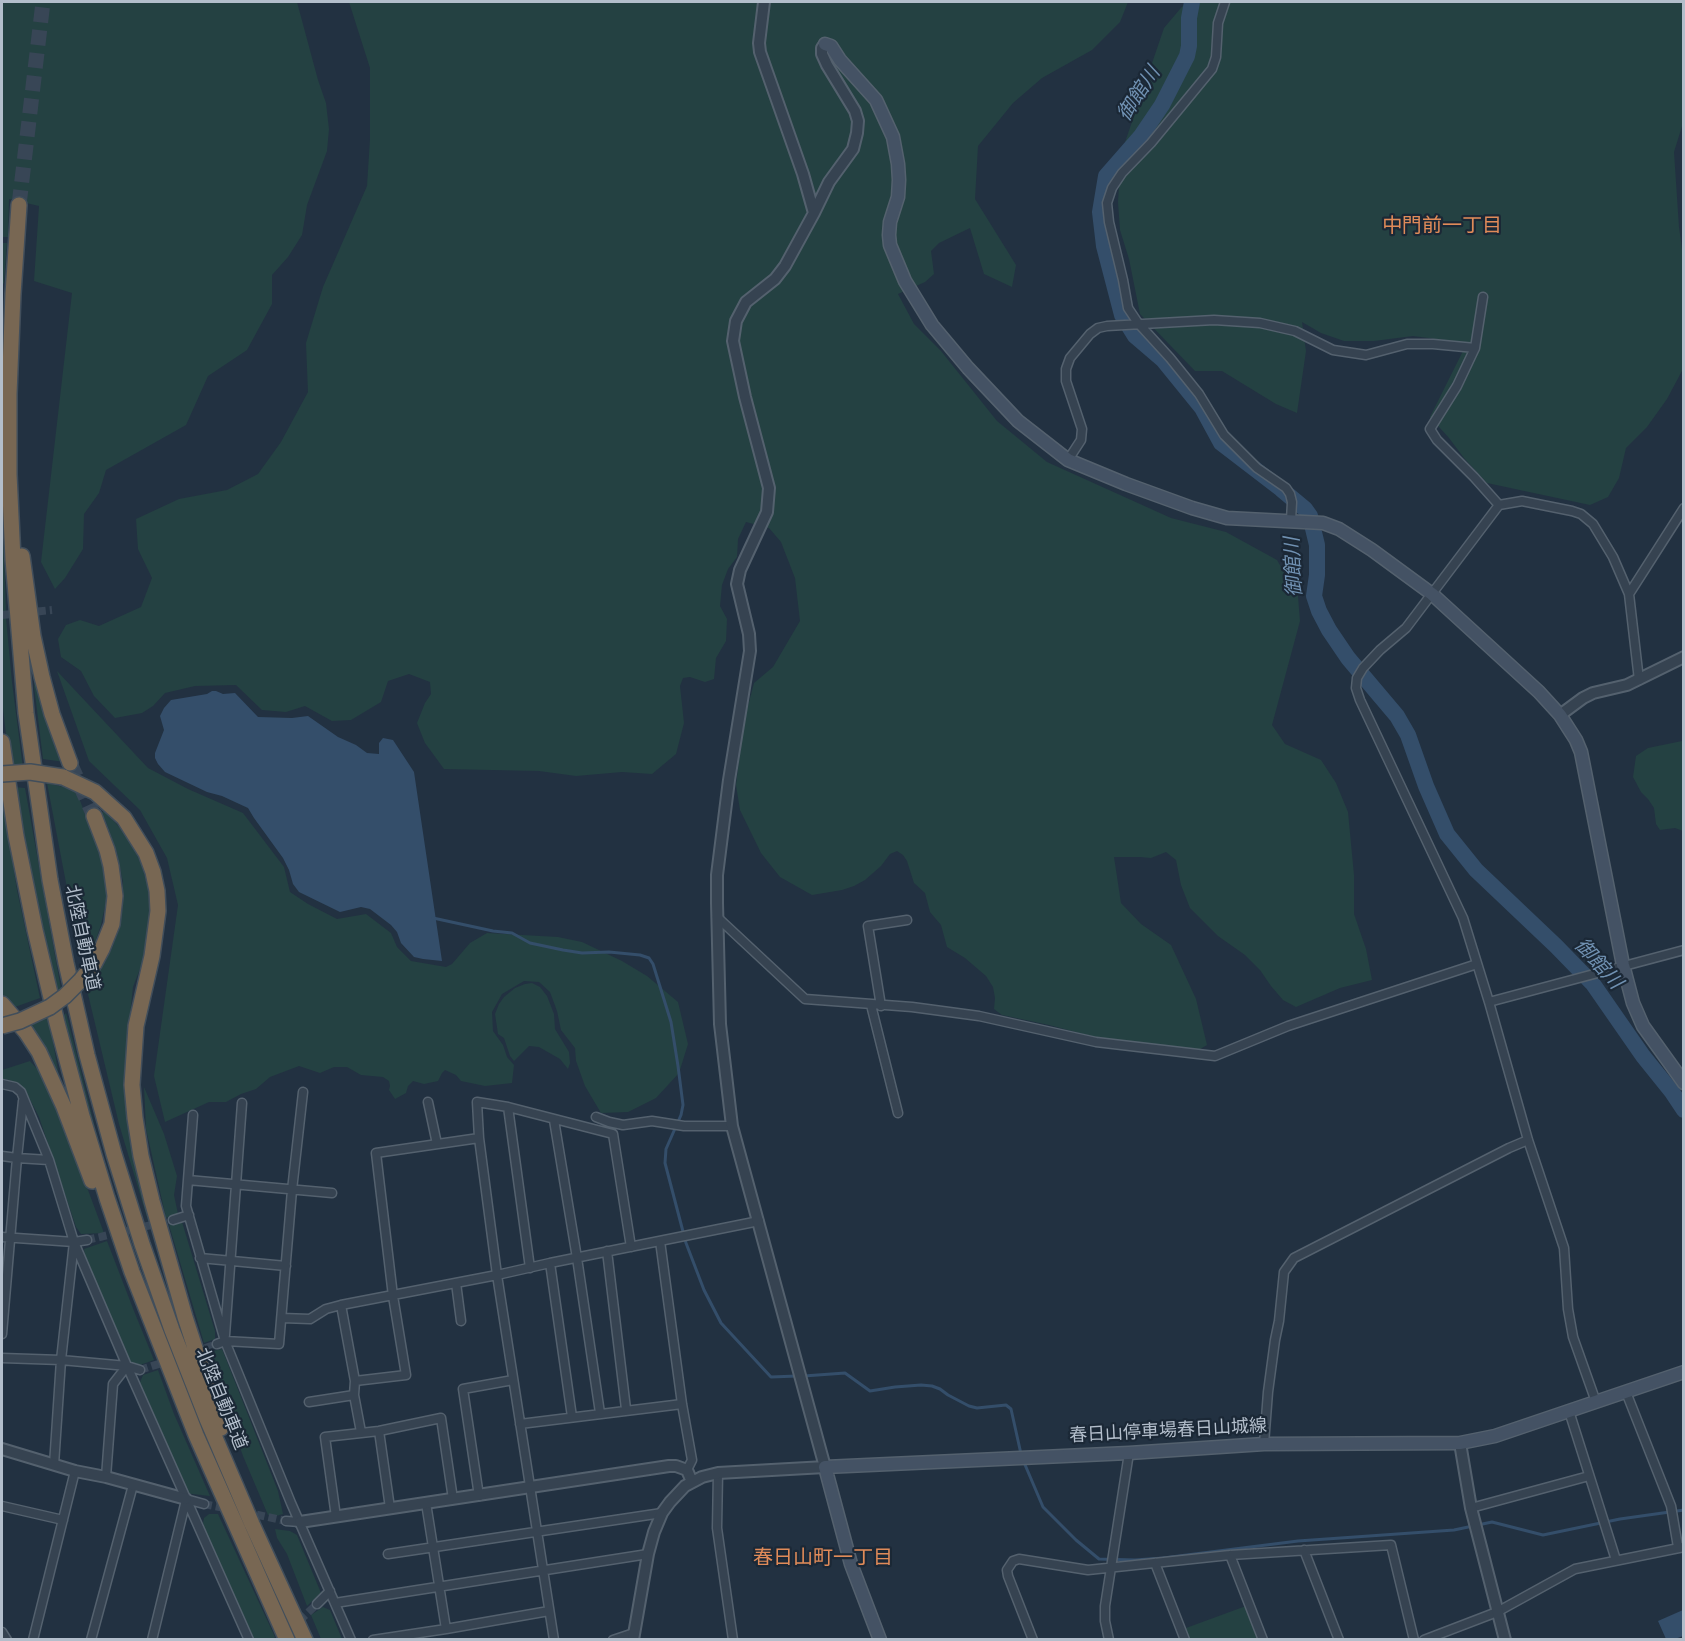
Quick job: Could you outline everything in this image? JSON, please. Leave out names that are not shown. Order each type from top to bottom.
[{"type":"highway","name":"北陸自動車道","points":[[19,205],[9,394],[9,474],[13,559],[26,713],[50,880],[66,963],[87,1055],[114,1154],[142,1245],[172,1330],[252,1524],[305,1640]]},
{"type":"highway","points":[[9,394],[21,546],[33,636],[52,714],[70,763]]},
{"type":"highway","name":"北陸自動車道","points":[[2,742],[16,836],[32,918],[57,1023],[104,1188],[132,1272],[196,1435],[287,1640]]},
{"type":"highway","points":[[2,774],[30,772],[63,777],[95,792],[124,818],[146,853],[153,872],[158,911],[156,933],[136,1026],[133,1053],[132,1085],[141,1156],[203,1375],[239,1481],[283,1583],[292,1612]]},
{"type":"highway","points":[[2,1026],[20,1021],[50,1007],[65,996],[81,980],[102,949],[112,924],[115,896],[107,850],[94,816]]},
{"type":"highway","points":[[2,1004],[26,1032],[52,1078],[124,1263],[160,1344]]},
{"type":"main road","points":[[825,44],[831,46],[840,60],[876,100],[893,137],[899,180],[898,197],[890,222],[889,235],[890,245],[905,281],[932,325],[968,368],[1018,421],[1068,460],[1192,508],[1227,518],[1323,523],[1339,529],[1381,556],[1432,594],[1539,692],[1560,715],[1581,752],[1623,965],[1633,1003],[1643,1026],[1683,1083]]},
{"type":"main road","name":"春日山停車場春日山城線","points":[[825,1467],[1129,1453],[1264,1444],[1460,1443],[1495,1436],[1683,1372]]},
{"type":"main road","points":[[825,1467],[851,1564],[880,1640]]},
{"type":"street","points":[[764,2],[760,52],[803,174],[814,213]]},
{"type":"street","points":[[1225,2],[1218,23],[1216,57],[1212,69],[1151,144],[1122,173],[1112,188],[1107,203],[1108,222],[1128,308],[1138,323],[1199,394],[1224,435],[1257,468],[1286,488],[1292,502],[1291,520]]},
{"type":"street","points":[[613,1640],[633,1636],[654,1532],[662,1513],[678,1493],[692,1482],[718,1473],[825,1467],[732,1126],[720,1024],[717,875],[729,780],[750,651],[737,584],[740,570],[767,512],[769,488],[745,397],[733,340],[736,321],[747,302],[775,279],[785,266],[829,182],[853,149],[858,121],[855,111],[822,54],[825,44]]},
{"type":"street","points":[[1483,297],[1475,348],[1457,386],[1430,429],[1437,440],[1499,506]]},
{"type":"street","points":[[1068,460],[1081,440],[1082,429],[1065,381],[1066,369],[1070,358],[1098,328],[1138,323],[1214,320],[1260,323],[1295,331],[1333,350],[1366,355],[1407,344],[1475,348]]},
{"type":"street","points":[[1596,1402],[1573,1337],[1568,1309],[1564,1248],[1528,1140],[1463,918],[1356,688],[1357,678],[1363,668],[1406,628],[1499,506],[1522,501],[1581,514],[1593,524],[1608,548],[1629,594],[1639,680]]},
{"type":"street","points":[[1629,594],[1683,508]]},
{"type":"street","points":[[1560,715],[1593,693],[1627,685],[1683,657]]},
{"type":"street","points":[[717,917],[805,999],[912,1007],[979,1017],[1096,1042],[1215,1056],[1288,1026],[1477,964]]},
{"type":"street","points":[[898,1113],[876,1005],[868,926],[907,920]]},
{"type":"street","points":[[1489,1002],[1683,950]]},
{"type":"street","points":[[2,1084],[15,1087],[24,1098],[49,1160],[74,1242],[249,1640]]},
{"type":"street","points":[[221,1343],[279,1344],[303,1092]]},
{"type":"street","points":[[2,1334],[6,1237],[24,1098]]},
{"type":"street","points":[[428,1102],[437,1144]]},
{"type":"street","points":[[554,1640],[497,1275],[479,1138],[477,1102],[508,1107],[613,1134],[631,1247]]},
{"type":"street","points":[[221,1343],[242,1103]]},
{"type":"street","points":[[508,1107],[530,1268]]},
{"type":"street","points":[[193,1115],[186,1206],[221,1343],[351,1640]]},
{"type":"street","points":[[596,1117],[623,1125],[652,1121],[684,1126],[732,1126]]},
{"type":"street","points":[[554,1120],[600,1413]]},
{"type":"street","points":[[355,1381],[406,1375],[393,1296],[376,1153],[479,1138]]},
{"type":"street","points":[[1264,1444],[1268,1392],[1280,1321],[1284,1272],[1294,1258],[1528,1140]]},
{"type":"street","points":[[2,1156],[49,1160]]},
{"type":"street","points":[[188,1180],[332,1193]]},
{"type":"street","points":[[173,1220],[189,1215]]},
{"type":"street","points":[[282,1317],[310,1319],[326,1309],[341,1305],[759,1221]]},
{"type":"street","points":[[6,1237],[74,1242],[87,1240]]},
{"type":"street","points":[[660,1241],[692,1460],[687,1470]]},
{"type":"street","points":[[54,1465],[61,1360],[74,1242]]},
{"type":"street","points":[[607,1251],[626,1409]]},
{"type":"street","points":[[200,1258],[286,1266]]},
{"type":"street","points":[[550,1263],[572,1417]]},
{"type":"street","points":[[456,1283],[461,1321]]},
{"type":"street","points":[[341,1305],[355,1381],[354,1395],[361,1432]]},
{"type":"street","points":[[2,1358],[61,1360],[127,1366],[140,1370]]},
{"type":"street","points":[[106,1477],[114,1384],[127,1366]]},
{"type":"street","points":[[478,1496],[463,1389],[513,1380]]},
{"type":"street","points":[[1424,1640],[1497,1612],[1575,1569],[1681,1547],[1671,1506],[1626,1392]]},
{"type":"street","points":[[309,1402],[354,1395]]},
{"type":"street","points":[[520,1424],[626,1409],[682,1404]]},
{"type":"street","points":[[1569,1411],[1616,1560]]},
{"type":"street","points":[[336,1517],[325,1437],[378,1431],[441,1418],[453,1499]]},
{"type":"street","points":[[378,1431],[390,1508]]},
{"type":"street","points":[[1460,1443],[1471,1508],[1505,1640]]},
{"type":"street","points":[[2,1449],[75,1471],[106,1477],[204,1504]]},
{"type":"street","points":[[1109,1640],[1105,1606],[1129,1453]]},
{"type":"street","points":[[286,1521],[300,1522],[336,1517],[669,1466],[687,1470],[692,1482]]},
{"type":"street","points":[[33,1640],[75,1471]]},
{"type":"street","points":[[718,1473],[717,1528],[733,1640]]},
{"type":"street","points":[[1471,1508],[1589,1476]]},
{"type":"street","points":[[91,1640],[133,1485]]},
{"type":"street","points":[[152,1640],[186,1499]]},
{"type":"street","points":[[426,1503],[446,1629]]},
{"type":"street","points":[[2,1506],[63,1520]]},
{"type":"street","points":[[388,1554],[662,1513]]},
{"type":"street","points":[[1033,1640],[1008,1576],[1007,1570],[1013,1561],[1019,1559],[1088,1570],[1230,1555],[1390,1545],[1414,1640]]},
{"type":"street","points":[[1304,1550],[1339,1640]]},
{"type":"street","points":[[335,1603],[648,1554]]},
{"type":"street","points":[[1230,1555],[1263,1640]]},
{"type":"street","points":[[1155,1563],[1185,1640]]},
{"type":"street","points":[[317,1604],[330,1591]]},
{"type":"street","points":[[373,1640],[549,1611]]},
{"type":"street","points":[[2,1632],[7,1640]]},
{"type":"green space","points":[[2,2],[297,2],[326,103],[329,129],[327,151],[307,205],[302,235],[288,257],[272,275],[272,304],[247,350],[208,376],[186,425],[106,470],[99,493],[84,514],[83,549],[65,578],[55,589],[41,562],[72,293],[34,281],[39,206],[9,199],[8,237],[2,237]]},
{"type":"green space","points":[[349,2],[1128,2],[1120,22],[1092,50],[1042,78],[1013,103],[978,146],[975,199],[1016,265],[1012,287],[984,274],[970,228],[939,243],[931,251],[934,274],[925,282],[898,294],[914,324],[941,351],[997,421],[1047,462],[1171,518],[1226,532],[1277,560],[1298,596],[1300,621],[1272,725],[1285,744],[1321,760],[1336,783],[1348,812],[1354,875],[1354,914],[1366,949],[1372,980],[1340,988],[1296,1007],[1283,1000],[1245,955],[1218,936],[1190,908],[1181,885],[1176,860],[1166,852],[1151,858],[1114,857],[1121,903],[1141,924],[1171,945],[1196,999],[1207,1045],[1195,1052],[1102,1039],[1002,1015],[994,1009],[993,987],[986,976],[965,958],[947,947],[941,925],[930,912],[925,893],[914,883],[907,861],[897,851],[890,854],[881,866],[865,880],[842,890],[812,895],[780,877],[761,853],[740,810],[736,785],[744,721],[754,683],[773,667],[800,621],[795,578],[781,542],[769,528],[746,522],[738,539],[737,557],[728,569],[722,585],[720,606],[727,619],[726,641],[716,658],[714,679],[705,682],[690,677],[683,678],[680,686],[684,723],[676,754],[652,774],[622,772],[576,776],[539,771],[444,769],[425,743],[417,723],[431,694],[430,682],[409,674],[388,681],[381,702],[351,720],[332,721],[305,706],[286,712],[262,710],[236,685],[195,686],[165,693],[153,706],[142,713],[115,718],[94,696],[81,671],[61,657],[58,639],[66,625],[80,620],[99,626],[141,607],[152,578],[138,549],[136,519],[179,499],[227,490],[258,474],[281,442],[308,392],[306,343],[323,287],[367,186],[370,139],[370,68]]},
{"type":"green space","points":[[1186,2],[1683,2],[1683,123],[1674,152],[1683,256],[1683,369],[1667,399],[1647,427],[1626,448],[1619,478],[1608,497],[1590,505],[1487,483],[1464,458],[1430,417],[1467,343],[1413,336],[1374,341],[1344,341],[1321,333],[1302,322],[1306,351],[1297,413],[1276,404],[1222,371],[1195,371],[1140,314],[1129,259],[1120,230],[1118,202],[1121,154],[1164,28]]},
{"type":"green space","points":[[2,243],[7,243],[2,285]]},
{"type":"green space","points":[[2,491],[6,611],[2,611]]},
{"type":"green space","points":[[2,618],[6,618],[23,768],[10,769],[2,700]]},
{"type":"green space","points":[[35,671],[64,762],[43,759],[34,686]]},
{"type":"green space","points":[[57,671],[148,768],[188,789],[243,813],[284,867],[290,892],[337,919],[366,914],[391,933],[397,947],[411,961],[446,967],[452,964],[470,943],[487,933],[558,937],[582,942],[647,976],[678,1002],[688,1044],[679,1073],[656,1098],[628,1112],[601,1113],[585,1086],[576,1061],[575,1048],[561,1030],[550,992],[539,982],[524,981],[502,994],[492,1012],[493,1031],[514,1065],[512,1083],[485,1086],[461,1081],[456,1075],[445,1070],[438,1081],[424,1084],[413,1081],[406,1093],[395,1099],[389,1090],[389,1081],[383,1077],[361,1075],[347,1067],[334,1067],[320,1073],[299,1066],[270,1077],[256,1089],[226,1102],[209,1102],[165,1122],[154,1076],[178,905],[167,858],[140,810],[89,761]]},
{"type":"green space","points":[[1684,741],[1683,831],[1675,828],[1660,830],[1656,824],[1654,808],[1633,777],[1636,756],[1648,748]]},
{"type":"green space","points":[[47,783],[76,790],[103,861],[106,901],[94,945],[82,967]]},
{"type":"green space","points":[[14,787],[25,788],[61,989],[56,994]]},
{"type":"green space","points":[[2,795],[17,890],[40,998],[15,1007],[2,994]]},
{"type":"green space","points":[[105,811],[127,836],[141,863],[148,887],[150,917],[145,956],[133,987],[128,1072],[152,1220],[148,1221],[119,1124],[87,990],[112,948],[120,927],[123,904],[123,882],[117,853],[101,813]]},
{"type":"green space","points":[[532,983],[540,987],[547,996],[554,1014],[555,1029],[569,1052],[568,1069],[560,1059],[539,1047],[529,1046],[514,1061],[504,1038],[498,1034],[495,1014],[499,1004],[515,988]]},
{"type":"green space","points":[[66,1013],[100,1147],[82,1098],[60,1019]]},
{"type":"green space","points":[[50,1015],[53,1042],[60,1082],[27,1025]]},
{"type":"green space","points":[[30,1061],[39,1071],[53,1096],[104,1233],[81,1234],[76,1227],[39,1117],[24,1088],[2,1079],[2,1070]]},
{"type":"green space","points":[[144,1087],[164,1134],[177,1176],[174,1195],[178,1214],[166,1218],[146,1129]]},
{"type":"green space","points":[[182,1222],[215,1331],[215,1339],[204,1343],[169,1225]]},
{"type":"green space","points":[[107,1241],[154,1360],[140,1365],[129,1361],[85,1256],[84,1249]]},
{"type":"green space","points":[[222,1349],[278,1491],[283,1514],[268,1515],[243,1456],[208,1352]]},
{"type":"green space","points":[[158,1370],[174,1414],[210,1496],[184,1493],[138,1387],[143,1375]]},
{"type":"green space","points":[[209,1514],[218,1514],[275,1637],[273,1639],[254,1639],[205,1533],[204,1518]]},
{"type":"green space","points":[[275,1529],[290,1531],[297,1535],[321,1593],[307,1606],[287,1554],[277,1538]]},
{"type":"green space","points":[[1246,1606],[1258,1639],[1190,1639],[1186,1628]]},
{"type":"green space","points":[[323,1607],[330,1610],[342,1639],[321,1639],[311,1615]]},
{"type":"water","points":[[212,691],[223,694],[235,693],[258,717],[308,716],[338,737],[367,753],[379,754],[379,743],[383,738],[393,740],[414,772],[442,961],[414,957],[401,943],[397,932],[391,925],[370,909],[361,907],[340,912],[299,892],[293,884],[283,858],[248,808],[165,772],[158,764],[155,753],[164,730],[160,716],[164,708],[171,700],[207,694]]},
{"type":"water","points":[[1683,1610],[1683,1636],[1666,1639],[1658,1621]]},
{"type":"waterway","name":"御館川","points":[[1192,2],[1187,56],[1162,105],[1141,136],[1106,176],[1100,212],[1104,246],[1122,315],[1135,336],[1163,360],[1202,408],[1221,443],[1281,489],[1310,516],[1317,545],[1314,596],[1319,611],[1348,658],[1397,716],[1408,735],[1426,786],[1447,834],[1476,870],[1593,984],[1684,1110]]},
{"type":"waterway","points":[[433,918],[512,933],[530,943],[563,950],[582,953],[609,952],[649,958],[653,964],[671,1022],[678,1066],[683,1105],[666,1149],[665,1163],[686,1243],[704,1290],[721,1323],[771,1377],[797,1376]]},
{"type":"waterway","points":[[804,1376],[845,1373],[870,1391],[895,1387],[932,1386],[969,1406],[977,1408],[1006,1405],[1011,1409],[1021,1454]]},
{"type":"waterway","points":[[1023,1460],[1043,1507],[1099,1559],[1163,1558],[1298,1541],[1454,1530],[1492,1522],[1543,1535],[1620,1519],[1684,1510]]},
{"type":"tunnel","points":[[19,205],[43,2]]},
{"type":"tunnel","points":[[2,615],[52,610]]},
{"type":"tunnel","points":[[70,763],[94,816]]},
{"type":"tunnel","points":[[87,1240],[173,1220]]},
{"type":"tunnel","points":[[194,1352],[217,1344]]},
{"type":"tunnel","points":[[140,1370],[171,1360]]},
{"type":"tunnel","points":[[204,1504],[229,1509]]},
{"type":"tunnel","points":[[245,1512],[286,1521]]},
{"type":"tunnel","points":[[282,1637],[317,1604]]},
{"type":"district","name":"中門前一丁目","points":[[1442,226]]},
{"type":"district","name":"春日山町一丁目","points":[[823,1558]]}]
